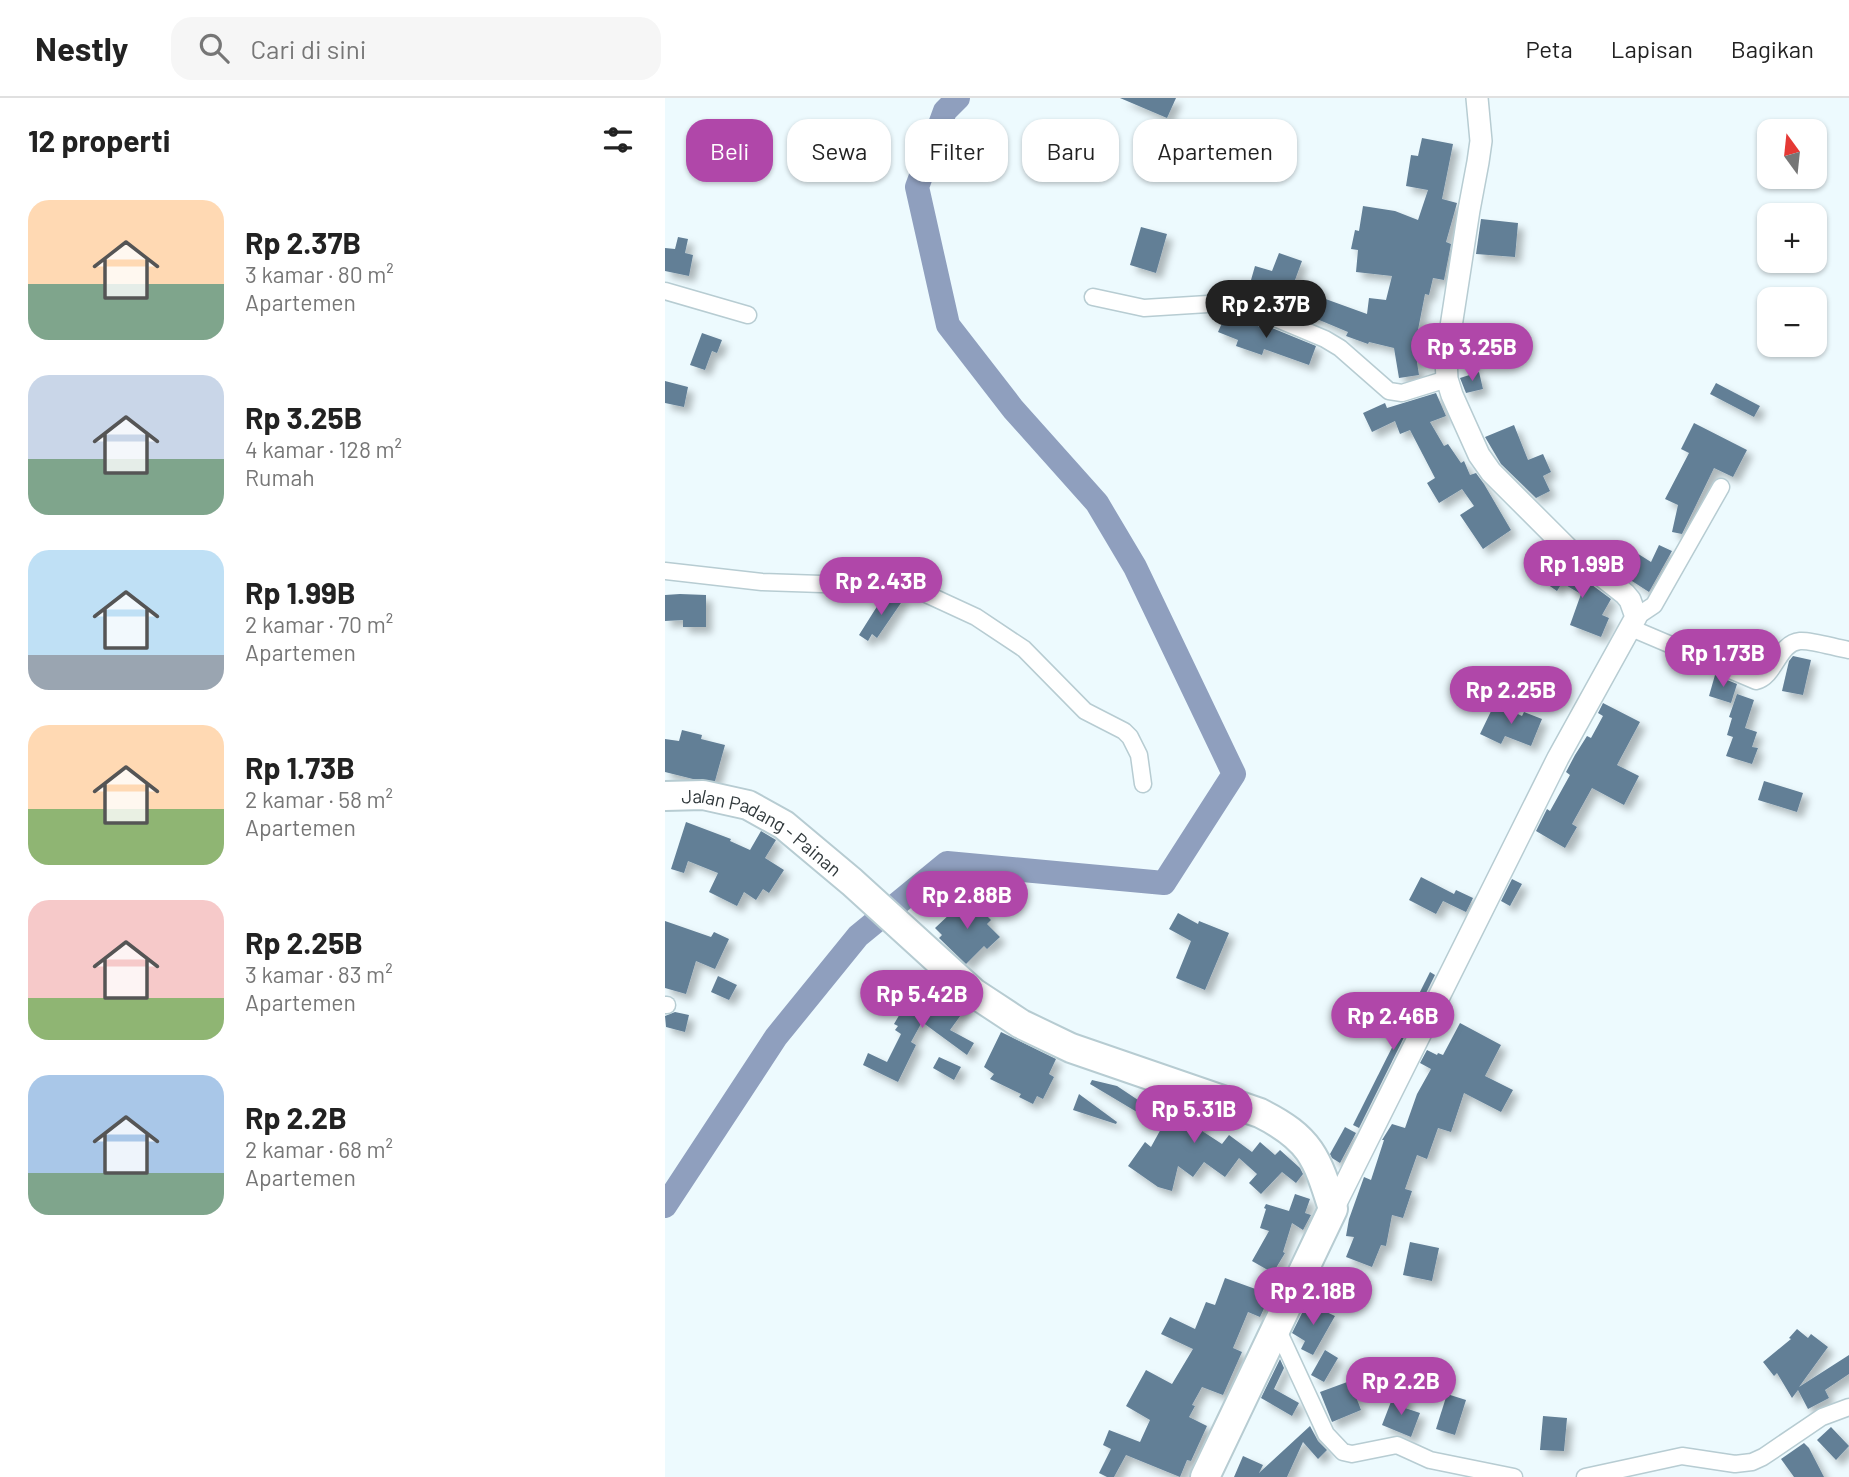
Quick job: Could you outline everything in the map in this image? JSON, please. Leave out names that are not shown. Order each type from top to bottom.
[{"type":"highway","name":"Jalan Padang - Painan","points":[[665,796],[703,795],[748,805],[784,825],[852,882],[974,993],[997,1010],[1058,1042],[1260,1113],[1285,1125],[1315,1157],[1332,1209]]},
{"type":"highway","points":[[1205,1477],[1332,1209]]},
{"type":"street","points":[[1477,98],[1481,141],[1448,345],[1447,379],[1479,455],[1491,472],[1569,550],[1625,594],[1630,600],[1633,622]]},
{"type":"street","points":[[665,291],[748,315]]},
{"type":"street","points":[[1093,297],[1144,308],[1224,303],[1249,307],[1325,339],[1340,348],[1389,391],[1397,394],[1447,379]]},
{"type":"street","points":[[1332,1209],[1558,758],[1633,622],[1654,605],[1721,487]]},
{"type":"street","points":[[665,571],[762,582],[911,587],[976,617],[1015,642],[1085,710],[1123,731],[1130,737],[1139,755],[1143,784]]},
{"type":"street","points":[[1633,622],[1756,681],[1766,676],[1791,644],[1800,641],[1849,650]]},
{"type":"street","points":[[1277,1328],[1326,1434],[1343,1452],[1352,1454],[1397,1445],[1430,1460],[1514,1477]]},
{"type":"street","points":[[1585,1477],[1682,1455],[1735,1464],[1752,1462],[1822,1417],[1849,1407]]},
{"type":"building","points":[[1120,98],[1176,98],[1167,118]]},
{"type":"building","points":[[1422,138],[1453,144],[1442,199],[1457,203],[1446,242],[1451,244],[1444,280],[1433,278],[1429,295],[1425,294],[1417,335],[1421,336],[1416,356],[1419,375],[1399,378],[1394,348],[1369,342],[1368,344],[1346,336],[1348,332],[1305,314],[1303,318],[1280,309],[1284,298],[1249,287],[1255,266],[1272,271],[1279,253],[1302,261],[1295,280],[1322,289],[1320,297],[1367,314],[1369,298],[1386,300],[1392,276],[1356,272],[1358,250],[1351,249],[1355,230],[1359,231],[1363,206],[1395,211],[1418,220],[1428,190],[1406,186],[1411,155],[1418,156]]},
{"type":"building","points":[[1481,219],[1518,223],[1515,257],[1476,254]]},
{"type":"building","points":[[1141,227],[1167,234],[1156,273],[1130,265]]},
{"type":"building","points":[[678,237],[688,239],[685,253],[693,255],[689,276],[665,271],[665,248],[675,249]]},
{"type":"building","points":[[1226,314],[1271,331],[1272,328],[1316,346],[1309,365],[1264,349],[1262,355],[1236,346],[1238,340],[1218,332]]},
{"type":"building","points":[[702,333],[722,340],[717,353],[712,351],[705,370],[690,365]]},
{"type":"building","points":[[1479,372],[1483,389],[1466,393],[1460,378]]},
{"type":"building","points":[[665,381],[688,387],[684,407],[665,403]]},
{"type":"building","points":[[1716,383],[1760,406],[1754,417],[1710,394]]},
{"type":"building","points":[[1436,393],[1446,416],[1430,422],[1444,446],[1448,444],[1461,463],[1464,461],[1470,475],[1476,473],[1511,530],[1483,549],[1460,515],[1474,506],[1462,489],[1439,503],[1427,483],[1435,478],[1410,430],[1400,434],[1395,421],[1372,432],[1363,413],[1385,403],[1387,408]]},
{"type":"building","points":[[1694,423],[1747,450],[1733,477],[1714,468],[1682,534],[1672,532],[1678,505],[1665,499],[1689,453],[1681,449]]},
{"type":"building","points":[[1514,425],[1528,460],[1543,454],[1551,472],[1543,476],[1550,491],[1536,498],[1501,464],[1485,437]]},
{"type":"building","points":[[1659,545],[1672,551],[1649,592],[1618,572],[1632,550],[1651,562]]},
{"type":"building","points":[[1559,559],[1572,569],[1569,572],[1611,599],[1602,615],[1609,618],[1601,637],[1570,625],[1581,594],[1562,583],[1557,591],[1544,582]]},
{"type":"building","points":[[665,595],[706,595],[706,627],[683,627],[683,620],[665,621]]},
{"type":"building","points":[[883,597],[899,597],[903,600],[877,638],[872,634],[868,641],[859,635]]},
{"type":"building","points":[[1793,656],[1811,660],[1803,695],[1782,691],[1789,661]]},
{"type":"building","points":[[1715,675],[1737,684],[1731,703],[1709,696]]},
{"type":"building","points":[[1737,694],[1754,700],[1745,728],[1757,732],[1752,747],[1758,748],[1752,764],[1726,756],[1733,737],[1727,735],[1732,718],[1729,717]]},
{"type":"building","points":[[1495,703],[1522,716],[1524,712],[1542,719],[1531,746],[1505,736],[1501,744],[1480,734]]},
{"type":"building","points":[[1603,703],[1640,722],[1617,765],[1639,776],[1624,805],[1592,788],[1572,824],[1577,827],[1565,848],[1536,831],[1570,775],[1566,772],[1575,755],[1587,736],[1591,738],[1603,716],[1598,713]]},
{"type":"building","points":[[682,730],[702,735],[701,739],[725,745],[715,781],[665,772],[665,739],[679,741]]},
{"type":"building","points":[[1764,781],[1803,793],[1797,812],[1758,800]]},
{"type":"building","points":[[686,822],[731,839],[730,841],[750,850],[761,831],[776,840],[765,858],[784,870],[769,893],[763,889],[756,900],[744,892],[737,906],[709,892],[718,873],[688,861],[684,873],[671,869]]},
{"type":"building","points":[[1421,877],[1454,894],[1456,890],[1473,898],[1466,912],[1443,901],[1436,914],[1409,900]]},
{"type":"building","points":[[1512,879],[1522,884],[1510,906],[1501,901]]},
{"type":"building","points":[[968,897],[991,920],[987,924],[1000,937],[987,949],[984,946],[966,964],[939,938],[942,935],[935,928]]},
{"type":"building","points":[[1178,913],[1198,924],[1199,921],[1229,933],[1205,990],[1176,978],[1191,941],[1169,929]]},
{"type":"building","points":[[665,921],[711,937],[714,932],[729,939],[715,969],[696,961],[686,994],[665,988]]},
{"type":"building","points":[[1430,972],[1435,975],[1359,1128],[1353,1125]]},
{"type":"building","points":[[718,976],[737,985],[729,1000],[711,992]]},
{"type":"building","points":[[930,982],[966,1008],[950,1030],[974,1043],[967,1055],[922,1022],[911,1042],[916,1045],[898,1082],[863,1065],[868,1053],[887,1062],[901,1034],[895,1030],[898,1026],[894,1024],[901,1012],[905,1014],[917,992],[922,995]]},
{"type":"building","points":[[675,1012],[689,1015],[685,1032],[666,1027],[665,1016]]},
{"type":"building","points":[[1460,1023],[1501,1045],[1485,1076],[1513,1090],[1501,1112],[1464,1093],[1451,1132],[1438,1128],[1427,1159],[1417,1155],[1405,1189],[1412,1191],[1403,1218],[1392,1215],[1386,1246],[1381,1245],[1372,1267],[1346,1257],[1354,1237],[1346,1236],[1349,1219],[1364,1177],[1371,1180],[1382,1140],[1392,1124],[1405,1128],[1417,1094],[1431,1069],[1420,1063],[1427,1050],[1443,1055]]},
{"type":"building","points":[[1001,1032],[1056,1059],[1049,1074],[1054,1077],[1043,1099],[1037,1096],[1033,1104],[1019,1097],[1021,1094],[990,1079],[994,1074],[984,1067]]},
{"type":"building","points":[[939,1057],[961,1067],[954,1080],[933,1068]]},
{"type":"building","points":[[1092,1080],[1117,1086],[1141,1102],[1148,1092],[1174,1106],[1177,1102],[1197,1109],[1207,1115],[1199,1129],[1222,1144],[1229,1135],[1252,1152],[1260,1142],[1275,1155],[1280,1150],[1303,1174],[1296,1183],[1282,1172],[1261,1194],[1249,1183],[1257,1174],[1239,1158],[1225,1177],[1204,1162],[1193,1177],[1178,1166],[1172,1191],[1158,1187],[1128,1166],[1145,1142],[1151,1147],[1162,1127],[1090,1084]]},
{"type":"building","points":[[1079,1094],[1117,1122],[1116,1124],[1073,1110]]},
{"type":"building","points":[[1345,1127],[1356,1133],[1340,1163],[1330,1154]]},
{"type":"building","points":[[1295,1194],[1310,1199],[1305,1213],[1311,1215],[1303,1230],[1292,1223],[1283,1252],[1285,1253],[1273,1273],[1252,1261],[1269,1231],[1260,1228],[1266,1209],[1264,1208],[1266,1204],[1289,1211]]},
{"type":"building","points":[[1410,1242],[1439,1248],[1432,1281],[1403,1275]]},
{"type":"building","points":[[1225,1278],[1261,1291],[1264,1283],[1274,1287],[1260,1317],[1248,1312],[1233,1348],[1242,1352],[1223,1395],[1202,1387],[1192,1405],[1195,1406],[1189,1417],[1207,1426],[1191,1461],[1187,1460],[1180,1477],[1126,1455],[1114,1477],[1099,1473],[1111,1449],[1103,1445],[1109,1430],[1140,1442],[1150,1420],[1126,1406],[1146,1370],[1172,1384],[1193,1349],[1161,1334],[1170,1317],[1195,1329],[1206,1302],[1215,1305]]},
{"type":"building","points":[[1307,1303],[1335,1316],[1313,1355],[1301,1349],[1305,1341],[1292,1333]]},
{"type":"building","points":[[1797,1329],[1808,1338],[1811,1334],[1828,1347],[1799,1387],[1849,1355],[1849,1374],[1825,1390],[1829,1398],[1808,1409],[1798,1390],[1792,1398],[1777,1373],[1774,1376],[1763,1362],[1791,1339],[1789,1338]]},
{"type":"building","points":[[1325,1350],[1338,1358],[1324,1382],[1311,1375]]},
{"type":"building","points":[[1280,1359],[1284,1368],[1274,1389],[1299,1403],[1292,1416],[1261,1398]]},
{"type":"building","points":[[1350,1381],[1361,1410],[1332,1422],[1320,1392]]},
{"type":"building","points":[[1394,1394],[1409,1400],[1405,1408],[1420,1413],[1411,1437],[1382,1425]]},
{"type":"building","points":[[1447,1394],[1466,1400],[1455,1435],[1436,1429]]},
{"type":"building","points":[[1543,1416],[1567,1418],[1564,1451],[1540,1450]]},
{"type":"building","points":[[1310,1426],[1318,1441],[1327,1450],[1318,1459],[1303,1442],[1287,1477],[1234,1477],[1243,1456],[1263,1465],[1259,1473]]},
{"type":"building","points":[[1831,1427],[1849,1446],[1836,1460],[1817,1440]]},
{"type":"building","points":[[1804,1443],[1824,1477],[1794,1477],[1781,1459]]},
{"type":"waterway","points":[[665,1206],[776,1037],[858,936],[947,863],[1164,883],[1234,774],[1135,567],[1097,503],[1013,409],[948,325],[917,187],[945,111],[958,98]]}]
